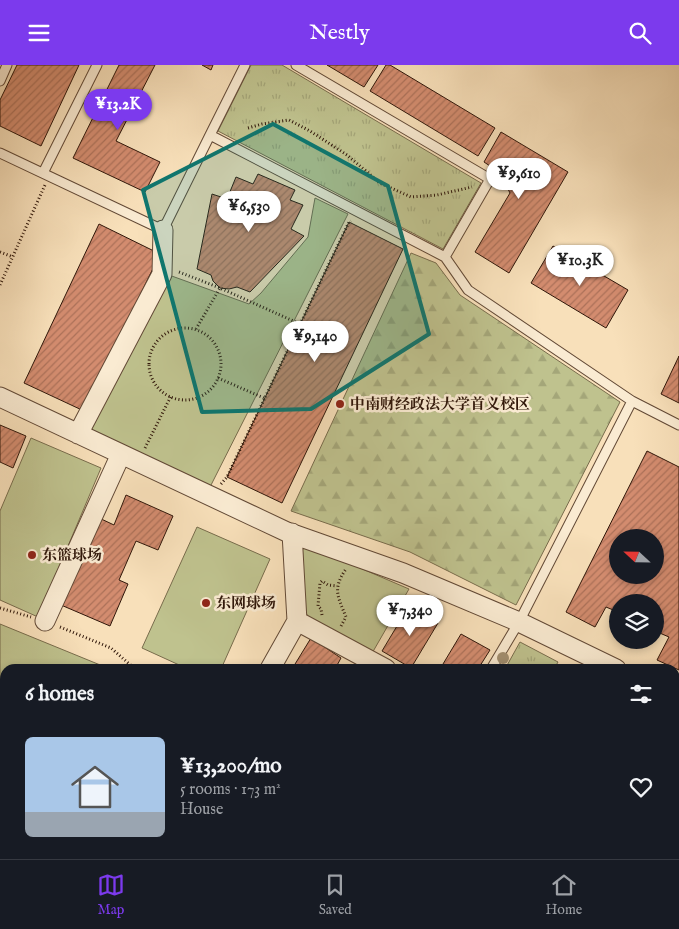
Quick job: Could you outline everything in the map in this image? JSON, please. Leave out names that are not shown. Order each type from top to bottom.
[{"type":"street","points":[[78,434],[162,274],[163,230]]},
{"type":"street","points":[[0,397],[292,533],[403,573],[519,622],[606,664]]},
{"type":"street","points":[[45,621],[121,454]]},
{"type":"street","points":[[273,664],[296,621],[292,533]]},
{"type":"street","points":[[296,621],[333,641],[364,664]]},
{"type":"lane","points":[[0,81],[7,65]]},
{"type":"lane","points":[[46,175],[96,65]]},
{"type":"lane","points":[[0,153],[163,230],[245,65]]},
{"type":"lane","points":[[296,65],[490,179],[445,257]]},
{"type":"lane","points":[[210,135],[445,257],[468,290],[632,401],[679,425]]},
{"type":"lane","points":[[494,664],[519,622],[632,401]]},
{"type":"path","points":[[248,129],[262,124],[289,120],[347,155],[380,183],[411,197],[437,195],[487,183]]},
{"type":"path","points":[[0,285],[46,175]]},
{"type":"path","points":[[211,496],[227,477],[349,222],[367,216]]},
{"type":"path","points":[[0,252],[13,257]]},
{"type":"path","points":[[162,266],[220,288],[300,324]]},
{"type":"path","points":[[196,329],[220,288]]},
{"type":"path","points":[[174,329],[196,329],[206,334],[215,343],[220,354],[221,367],[218,378],[211,388],[201,396],[190,399],[178,399],[157,386],[149,365],[151,354],[156,343],[174,329]]},
{"type":"path","points":[[218,378],[264,398]]},
{"type":"path","points":[[138,462],[171,396]]},
{"type":"path","points":[[333,641],[346,617],[340,604],[337,585],[339,578],[346,568],[349,553]]},
{"type":"path","points":[[322,617],[321,609],[318,606],[320,583],[322,581],[328,585],[337,585]]},
{"type":"path","points":[[0,608],[45,621],[111,648],[130,664]]},
{"type":"highlighted area","points":[[273,124],[388,186],[429,334],[311,409],[202,412],[143,190]]},
{"type":"green space","points":[[251,65],[282,65],[481,183],[443,249],[218,131]]},
{"type":"green space","points":[[315,198],[348,214],[208,491],[83,432],[169,275],[249,304],[261,293],[308,237]]},
{"type":"green space","points":[[411,253],[436,263],[460,295],[620,402],[516,605],[410,552],[291,511]]},
{"type":"green space","name":"东篮球场","points":[[31,438],[101,468],[38,617],[0,600],[0,511]]},
{"type":"green space","name":"东网球场","points":[[197,527],[270,559],[223,664],[177,664],[142,648]]},
{"type":"green space","points":[[302,543],[409,589],[371,655],[310,620],[303,603],[302,594]]},
{"type":"green space","points":[[0,624],[98,664],[0,664]]},
{"type":"green space","points":[[520,642],[558,662],[557,664],[508,664]]},
{"type":"building","points":[[17,65],[79,65],[41,146],[0,126],[0,100]]},
{"type":"building","points":[[119,65],[155,65],[116,141],[160,162],[145,192],[73,158]]},
{"type":"building","points":[[202,65],[213,65],[211,70]]},
{"type":"building","points":[[327,65],[378,65],[364,87]]},
{"type":"building","points":[[386,65],[390,65],[495,128],[478,156],[370,91]]},
{"type":"building","points":[[501,132],[568,172],[509,273],[475,252],[510,193],[506,185],[505,176],[484,162]]},
{"type":"building","points":[[258,174],[295,190],[290,200],[303,205],[291,229],[304,236],[250,292],[237,287],[229,289],[220,288],[213,281],[211,275],[197,269],[212,194],[227,199],[236,177],[253,184]]},
{"type":"building","points":[[349,222],[403,249],[282,503],[227,477]]},
{"type":"building","points":[[99,224],[160,254],[84,411],[24,383]]},
{"type":"building","points":[[553,246],[628,290],[606,328],[531,283]]},
{"type":"building","points":[[679,356],[679,403],[661,394]]},
{"type":"building","points":[[0,425],[26,436],[13,468],[0,462]]},
{"type":"building","points":[[647,451],[679,467],[679,664],[666,664],[657,660],[669,637],[664,635],[664,594],[609,594],[609,608],[606,607],[595,627],[566,612]]},
{"type":"building","points":[[126,495],[173,516],[158,550],[136,541],[119,580],[128,584],[110,626],[61,605],[97,517],[114,525]]},
{"type":"building","points":[[409,606],[438,623],[413,664],[404,664],[382,651]]},
{"type":"building","points":[[461,634],[490,650],[481,664],[443,664]]},
{"type":"building","points":[[311,638],[341,658],[338,664],[295,664]]},
{"type":"place","name":"中南财经政法大学首义校区","points":[[340,404]]},
{"type":"place","name":"东篮球场","points":[[32,555]]},
{"type":"place","name":"东网球场","points":[[206,603]]}]
